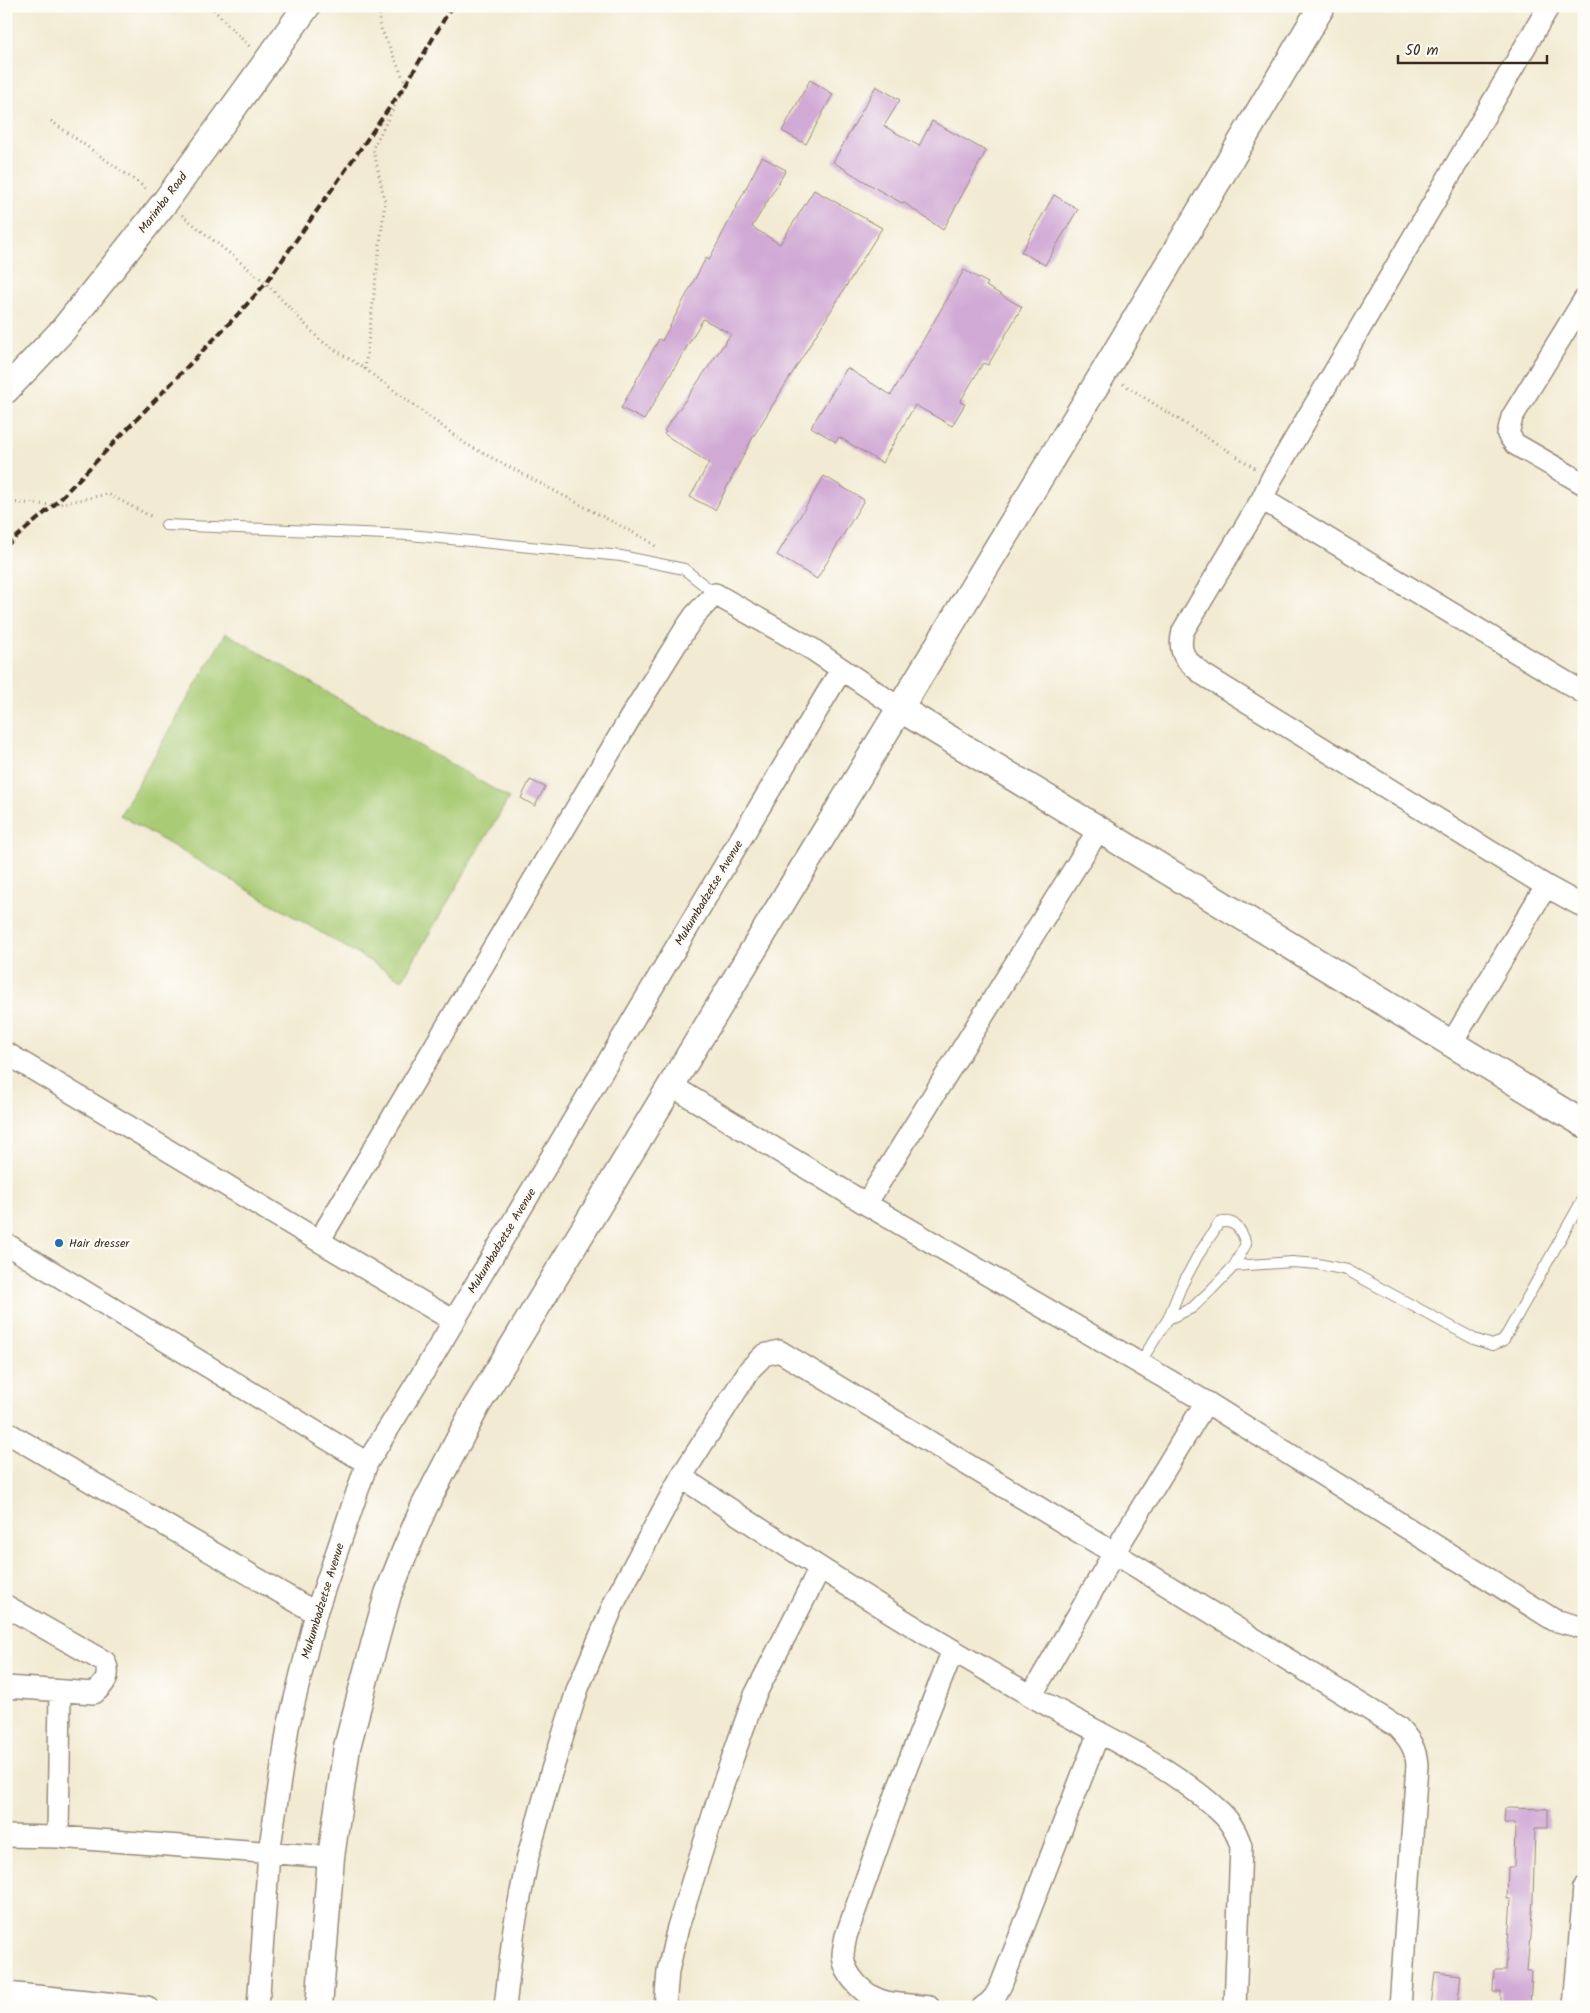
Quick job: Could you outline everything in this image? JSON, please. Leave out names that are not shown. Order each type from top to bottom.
[{"type":"street","name":"Marimba Road","points":[[6,390],[63,330],[165,202],[307,6]]},
{"type":"street","points":[[319,2007],[331,1857],[350,1738],[388,1594],[413,1532],[445,1466],[476,1407],[672,1086],[898,708],[1104,372],[1322,6]]},
{"type":"street","points":[[1549,6],[1183,631],[1180,643],[1181,649],[1189,662],[1204,675],[1546,886],[1584,907]]},
{"type":"street","points":[[1584,300],[1512,418],[1508,434],[1516,444],[1584,484]]},
{"type":"street","points":[[1262,499],[1584,693]]},
{"type":"street","points":[[319,1241],[686,628],[714,594],[812,649],[898,708],[1584,1124]]},
{"type":"street","name":"Mukumbadzetse Avenue","points":[[258,2007],[269,1854],[288,1727],[316,1613],[368,1463],[841,670]]},
{"type":"street","points":[[866,1204],[1099,829]]},
{"type":"street","points":[[1451,1044],[1546,886]]},
{"type":"street","points":[[6,1053],[454,1321]]},
{"type":"street","points":[[672,1086],[866,1204],[1206,1402],[1554,1620],[1584,1628]]},
{"type":"street","points":[[6,1244],[368,1463]]},
{"type":"street","points":[[506,2007],[514,1928],[528,1856],[551,1773],[578,1688],[616,1599],[681,1478],[750,1369],[764,1355],[779,1351],[1114,1552],[1398,1727],[1411,1742],[1416,1753],[1417,1765],[1400,2007]]},
{"type":"street","points":[[1031,1696],[1114,1552],[1206,1402]]},
{"type":"street","points":[[6,1432],[316,1613]]},
{"type":"street","points":[[681,1478],[820,1568],[953,1650],[1170,1774],[1216,1808],[1230,1822],[1241,1846],[1235,2007]]},
{"type":"street","points":[[665,2007],[668,1972],[678,1927],[719,1796],[755,1695],[820,1568]]},
{"type":"street","points":[[6,1606],[106,1662],[108,1676],[106,1682],[94,1693],[6,1687]]},
{"type":"street","points":[[929,2007],[886,2002],[870,1995],[853,1979],[846,1969],[843,1954],[846,1936],[892,1808],[953,1650]]},
{"type":"street","points":[[58,1838],[60,1691]]},
{"type":"street","points":[[983,2007],[996,1996],[1001,1985],[1099,1732]]},
{"type":"street","points":[[6,1836],[331,1857]]},
{"type":"street","points":[[1578,2006],[1584,1888]]},
{"type":"street","points":[[6,1993],[147,2007]]},
{"type":"lane","points":[[166,524],[410,535],[621,556],[684,569],[714,594]]},
{"type":"lane","points":[[1234,1266],[1292,1262],[1318,1264],[1347,1270],[1474,1339],[1492,1345],[1503,1341],[1584,1197]]},
{"type":"lane","points":[[1138,1364],[1168,1319],[1181,1287],[1197,1257],[1219,1223],[1230,1222],[1235,1224],[1244,1237],[1246,1244],[1234,1266],[1192,1308],[1168,1319]]},
{"type":"path","points":[[210,6],[267,63]]},
{"type":"path","points":[[365,369],[385,202],[373,148],[406,84],[379,24],[380,6]]},
{"type":"path","points":[[51,121],[165,202],[266,283],[320,340],[365,369],[466,444],[647,540],[684,569]]},
{"type":"path","points":[[1104,372],[1272,478]]},
{"type":"path","points":[[6,502],[54,505],[108,494],[166,524]]},
{"type":"green space","points":[[226,633],[509,798],[402,980],[120,815]]},
{"type":"building","points":[[810,80],[833,94],[806,144],[782,131]]},
{"type":"building","points":[[876,86],[900,100],[884,126],[919,146],[932,121],[986,151],[943,230],[903,202],[882,192],[833,162]]},
{"type":"building","points":[[762,157],[786,170],[752,227],[780,244],[814,190],[882,228],[753,437],[715,510],[690,497],[709,463],[664,434],[666,432],[664,431],[731,334],[703,319],[644,420],[621,408],[659,339],[662,341],[706,258],[709,260]]},
{"type":"building","points":[[1054,195],[1078,209],[1045,265],[1021,252]]},
{"type":"building","points":[[964,270],[988,283],[986,286],[1022,307],[988,365],[983,363],[960,402],[965,404],[952,426],[915,405],[882,463],[839,437],[836,442],[811,427],[847,368],[891,395]]},
{"type":"building","points":[[824,476],[864,500],[817,579],[777,555]]},
{"type":"building","points":[[530,780],[545,787],[535,806],[521,798]]},
{"type":"building","points":[[1505,1808],[1548,1809],[1548,1828],[1535,1828],[1533,1900],[1527,1971],[1532,1971],[1530,2007],[1501,2007],[1501,1992],[1493,1992],[1494,1970],[1506,1970],[1511,1899],[1507,1899],[1508,1867],[1514,1867],[1515,1823],[1504,1823]]},
{"type":"building","points":[[1435,1972],[1461,1975],[1457,2007],[1431,2007]]},
{"type":"railway","points":[[6,546],[54,505],[266,283],[406,84],[452,6]]},
{"type":"place","name":"Hair dresser","points":[[59,1243]]}]
